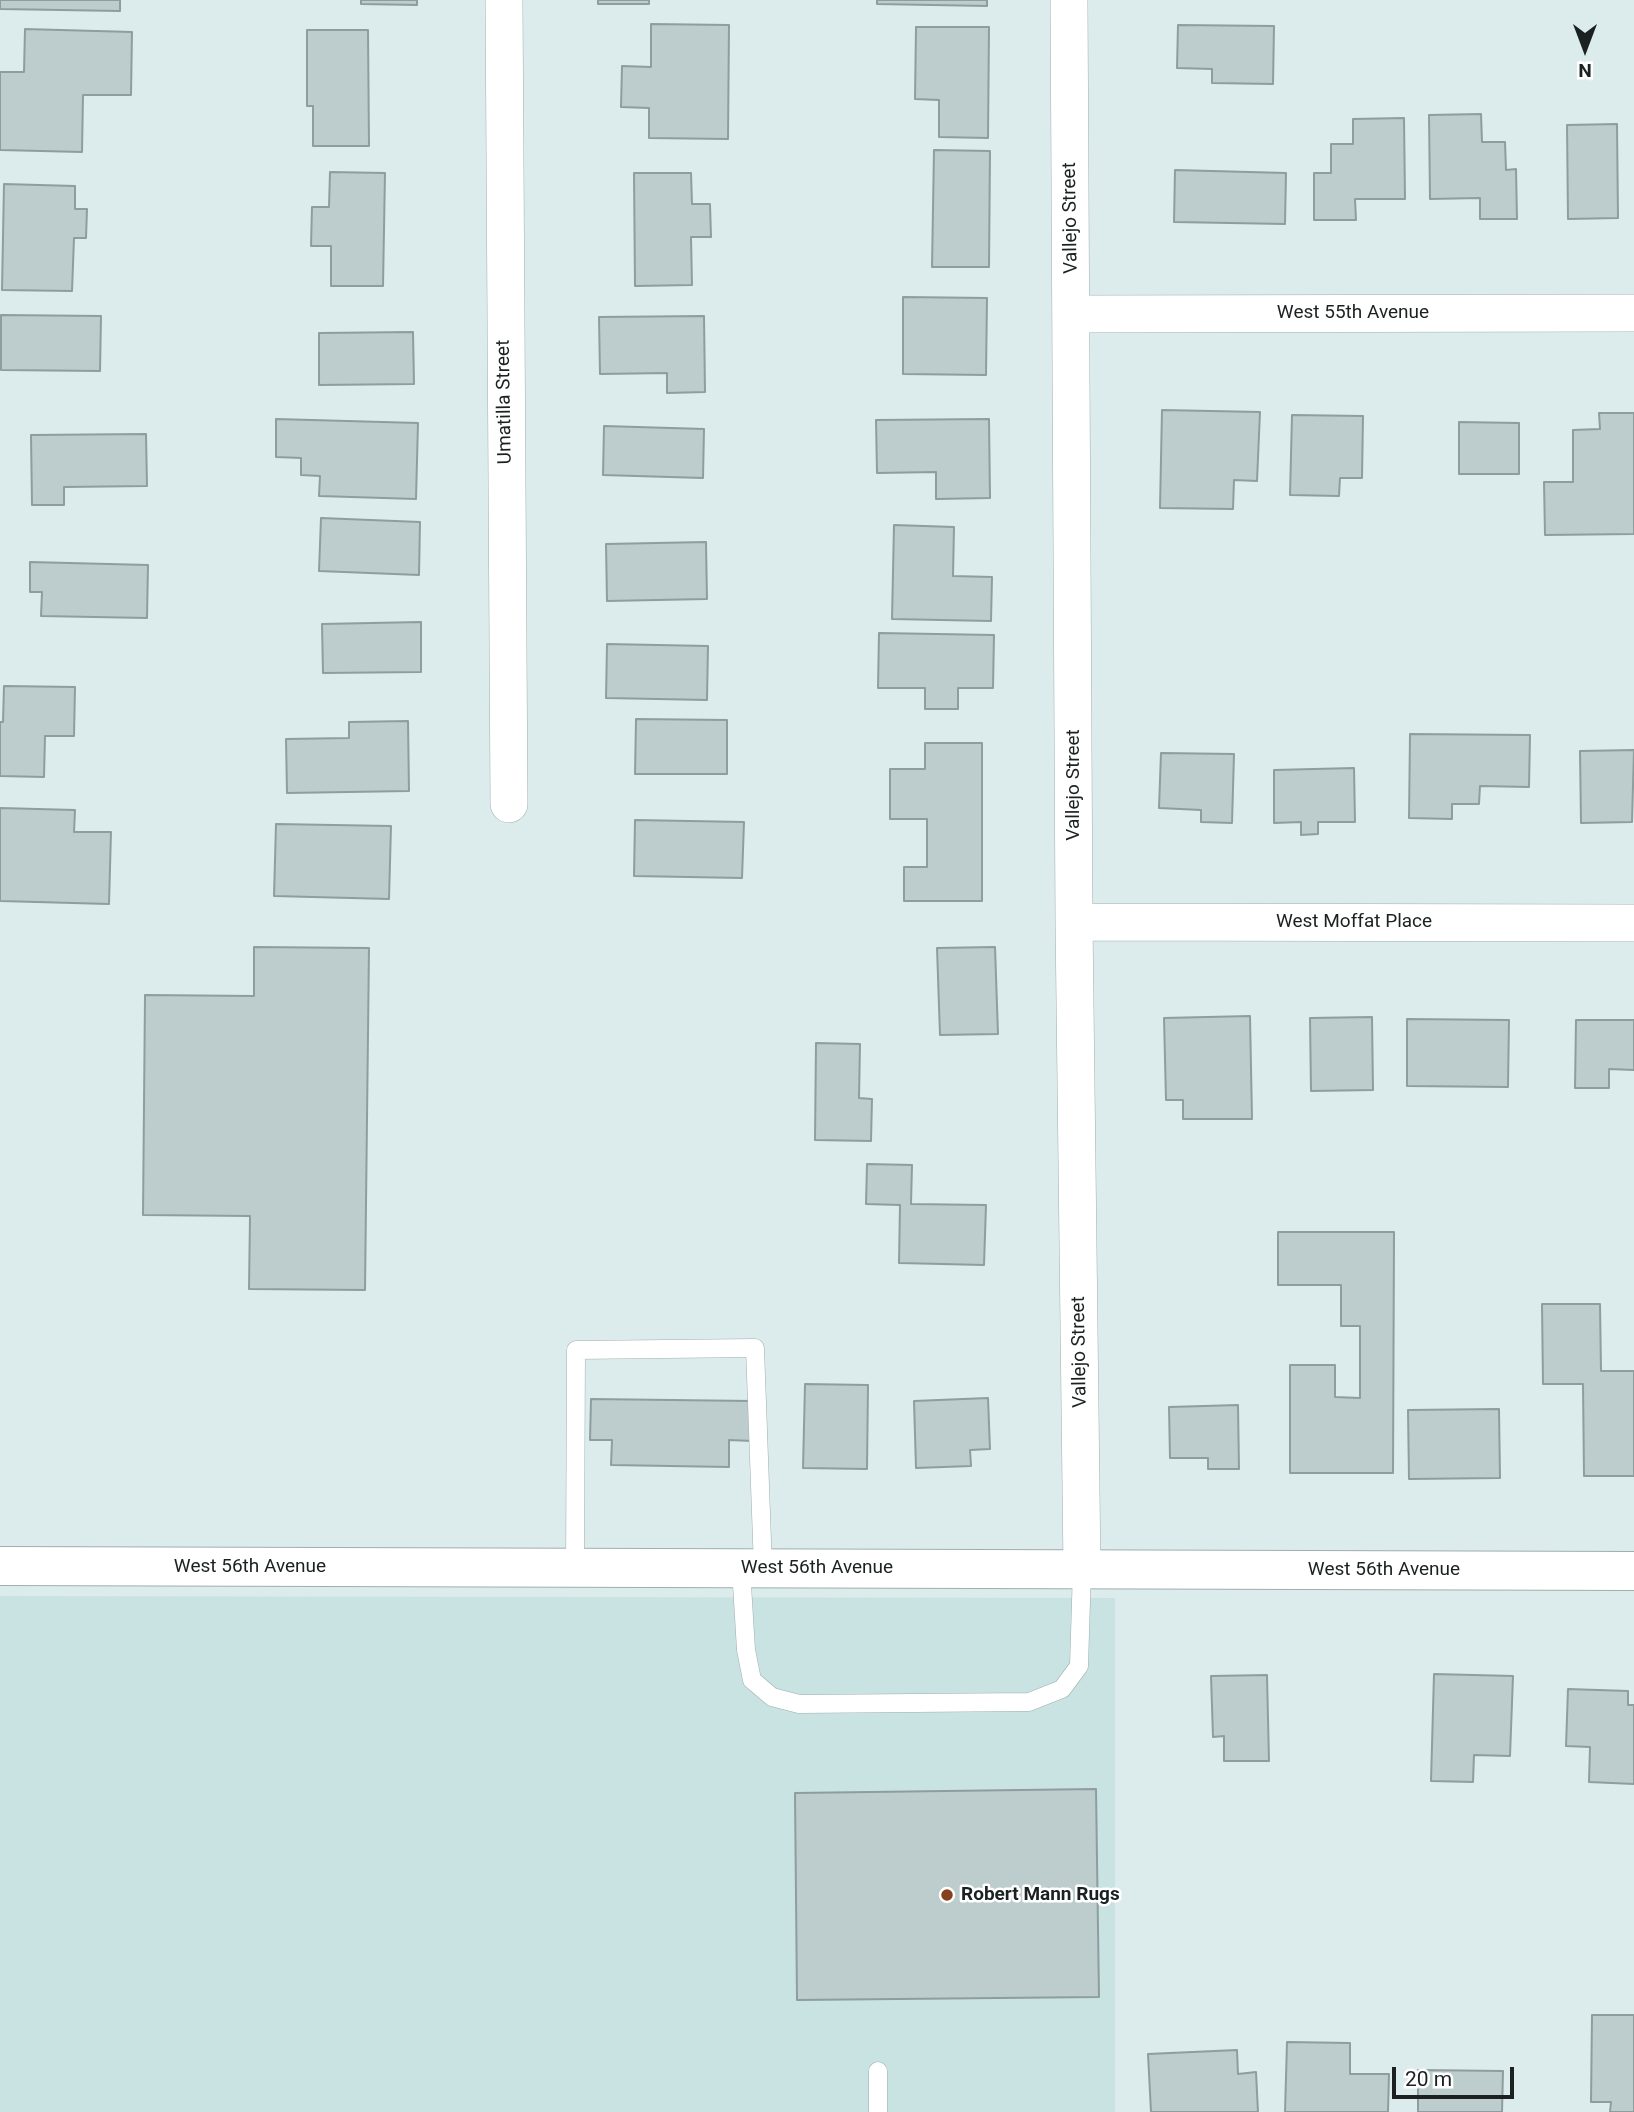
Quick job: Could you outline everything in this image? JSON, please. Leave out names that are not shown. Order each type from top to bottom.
[{"type":"street","name":"Umatilla Street","points":[[504,0],[509,804]]},
{"type":"street","name":"Vallejo Street","points":[[1069,0],[1074,922],[1082,1569]]},
{"type":"street","name":"West 55th Avenue","points":[[1072,314],[1634,313]]},
{"type":"street","name":"West Moffat Place","points":[[1074,922],[1634,923]]},
{"type":"street","name":"West 56th Avenue","points":[[0,1566],[1634,1571]]},
{"type":"lane","points":[[575,1569],[576,1350],[755,1348],[752,1568],[746,1650],[752,1680],[772,1698],[799,1704],[1029,1702],[1062,1689],[1079,1666],[1082,1569]]},
{"type":"lane","points":[[878,2071],[878,2112]]},
{"type":"shaded area","points":[[0,1596],[1115,1598],[1115,2112],[0,2112]]},
{"type":"building","points":[[0,0],[120,0],[120,11],[0,9]]},
{"type":"building","points":[[361,0],[417,0],[417,5],[361,4]]},
{"type":"building","points":[[598,0],[649,0],[649,4],[598,4]]},
{"type":"building","points":[[877,0],[987,0],[987,6],[877,4]]},
{"type":"building","points":[[651,24],[729,25],[728,139],[649,138],[649,108],[621,107],[622,66],[651,67]]},
{"type":"building","points":[[1178,25],[1274,26],[1273,84],[1212,83],[1212,69],[1177,68]]},
{"type":"building","points":[[916,27],[989,27],[988,138],[939,137],[939,100],[915,99]]},
{"type":"building","points":[[25,29],[132,32],[131,95],[83,95],[82,152],[0,150],[0,72],[24,72]]},
{"type":"building","points":[[307,30],[368,30],[369,146],[313,146],[313,106],[307,106]]},
{"type":"building","points":[[1481,114],[1482,142],[1505,142],[1506,170],[1516,169],[1517,219],[1480,219],[1480,198],[1430,199],[1429,115]]},
{"type":"building","points":[[1404,118],[1405,199],[1355,199],[1356,220],[1314,220],[1314,173],[1331,173],[1331,144],[1353,144],[1353,119]]},
{"type":"building","points":[[1617,124],[1618,218],[1568,219],[1567,125]]},
{"type":"building","points":[[934,150],[990,151],[989,267],[932,267]]},
{"type":"building","points":[[1175,170],[1286,173],[1285,224],[1174,222]]},
{"type":"building","points":[[330,172],[385,173],[383,286],[331,286],[331,246],[311,246],[312,207],[329,207]]},
{"type":"building","points":[[634,173],[691,173],[692,204],[710,204],[711,237],[691,237],[692,285],[635,286]]},
{"type":"building","points":[[4,184],[75,186],[75,209],[87,209],[86,238],[74,238],[72,291],[2,290]]},
{"type":"building","points":[[903,297],[987,298],[986,375],[903,374]]},
{"type":"building","points":[[1,315],[101,316],[100,371],[1,370]]},
{"type":"building","points":[[704,316],[705,392],[667,393],[667,373],[600,374],[599,317]]},
{"type":"building","points":[[413,332],[414,384],[319,385],[319,333]]},
{"type":"building","points":[[1162,410],[1260,412],[1257,481],[1234,480],[1233,509],[1160,508]]},
{"type":"building","points":[[1599,413],[1634,413],[1634,534],[1545,535],[1544,482],[1573,482],[1573,430],[1600,429]]},
{"type":"building","points":[[1292,415],[1363,416],[1362,478],[1340,478],[1339,496],[1290,495]]},
{"type":"building","points":[[276,419],[418,423],[416,499],[319,496],[320,476],[301,475],[301,458],[276,457]]},
{"type":"building","points":[[989,419],[990,498],[936,499],[936,472],[877,473],[876,420]]},
{"type":"building","points":[[1459,422],[1519,423],[1519,474],[1459,474]]},
{"type":"building","points":[[604,426],[704,429],[703,478],[603,475]]},
{"type":"building","points":[[146,434],[147,486],[64,487],[64,505],[32,505],[31,435]]},
{"type":"building","points":[[321,518],[420,522],[419,575],[319,571]]},
{"type":"building","points":[[894,525],[954,527],[953,576],[992,577],[991,621],[892,619]]},
{"type":"building","points":[[706,542],[707,599],[607,601],[606,544]]},
{"type":"building","points":[[30,562],[148,565],[147,618],[41,616],[42,592],[30,592]]},
{"type":"building","points":[[421,622],[421,672],[323,673],[322,624]]},
{"type":"building","points":[[879,633],[994,635],[993,688],[958,688],[958,709],[925,709],[925,688],[878,688]]},
{"type":"building","points":[[607,644],[708,646],[707,700],[606,698]]},
{"type":"building","points":[[4,686],[75,687],[74,736],[45,736],[44,777],[0,776],[0,722],[3,722]]},
{"type":"building","points":[[636,719],[727,720],[727,774],[635,774]]},
{"type":"building","points":[[408,721],[409,791],[287,793],[286,739],[349,738],[349,722]]},
{"type":"building","points":[[1410,734],[1530,735],[1529,787],[1480,786],[1479,804],[1452,804],[1452,819],[1409,818]]},
{"type":"building","points":[[925,743],[982,743],[982,901],[904,901],[904,867],[927,867],[927,819],[890,819],[890,769],[925,769]]},
{"type":"building","points":[[1634,750],[1632,822],[1581,823],[1580,751]]},
{"type":"building","points":[[1161,753],[1234,754],[1232,823],[1201,822],[1201,810],[1159,808]]},
{"type":"building","points":[[1354,768],[1355,822],[1318,822],[1318,834],[1301,835],[1301,822],[1274,823],[1274,770]]},
{"type":"building","points":[[0,808],[75,810],[74,832],[111,832],[109,904],[0,901]]},
{"type":"building","points":[[635,820],[744,822],[742,878],[634,876]]},
{"type":"building","points":[[276,824],[391,826],[389,899],[274,896]]},
{"type":"building","points":[[254,947],[369,948],[365,1290],[249,1289],[250,1216],[143,1215],[145,995],[254,996]]},
{"type":"building","points":[[995,947],[998,1034],[940,1035],[937,948]]},
{"type":"building","points":[[1250,1016],[1252,1119],[1183,1119],[1183,1100],[1166,1100],[1164,1018]]},
{"type":"building","points":[[1372,1017],[1373,1090],[1311,1091],[1310,1018]]},
{"type":"building","points":[[1407,1019],[1509,1020],[1508,1087],[1407,1086]]},
{"type":"building","points":[[1576,1020],[1634,1020],[1634,1070],[1609,1069],[1609,1088],[1575,1088]]},
{"type":"building","points":[[816,1043],[860,1044],[859,1098],[872,1099],[871,1141],[815,1140]]},
{"type":"building","points":[[867,1164],[912,1165],[911,1204],[986,1205],[984,1265],[899,1263],[900,1205],[866,1204]]},
{"type":"building","points":[[1278,1232],[1394,1232],[1393,1473],[1290,1473],[1290,1365],[1335,1365],[1335,1397],[1360,1398],[1360,1326],[1341,1326],[1341,1285],[1278,1285]]},
{"type":"building","points":[[1542,1304],[1600,1304],[1601,1371],[1634,1371],[1634,1476],[1584,1476],[1583,1384],[1543,1384]]},
{"type":"building","points":[[805,1384],[868,1385],[867,1469],[803,1468]]},
{"type":"building","points":[[988,1398],[990,1449],[970,1450],[971,1466],[916,1468],[914,1401]]},
{"type":"building","points":[[591,1399],[752,1401],[752,1441],[729,1440],[729,1467],[611,1465],[612,1440],[590,1440]]},
{"type":"building","points":[[1238,1405],[1239,1469],[1208,1469],[1208,1458],[1170,1458],[1169,1407]]},
{"type":"building","points":[[1499,1409],[1500,1478],[1409,1479],[1408,1410]]},
{"type":"building","points":[[1434,1674],[1513,1676],[1510,1756],[1474,1755],[1473,1782],[1431,1781]]},
{"type":"building","points":[[1267,1675],[1269,1761],[1224,1761],[1224,1736],[1213,1737],[1211,1676]]},
{"type":"building","points":[[1568,1689],[1628,1691],[1628,1705],[1634,1705],[1634,1784],[1589,1782],[1590,1747],[1566,1746]]},
{"type":"building","name":"Robert Mann Rugs","points":[[1096,1789],[1099,1997],[797,2000],[795,1793]]},
{"type":"building","points":[[1592,2015],[1634,2015],[1634,2112],[1610,2112],[1611,2102],[1591,2102]]},
{"type":"building","points":[[1287,2042],[1350,2043],[1350,2074],[1389,2074],[1388,2112],[1285,2112]]},
{"type":"building","points":[[1237,2050],[1238,2074],[1256,2072],[1258,2112],[1151,2112],[1148,2054]]},
{"type":"building","points":[[1418,2070],[1503,2071],[1502,2112],[1418,2112]]},
{"type":"place","name":"Robert Mann Rugs","points":[[947,1895]]}]
